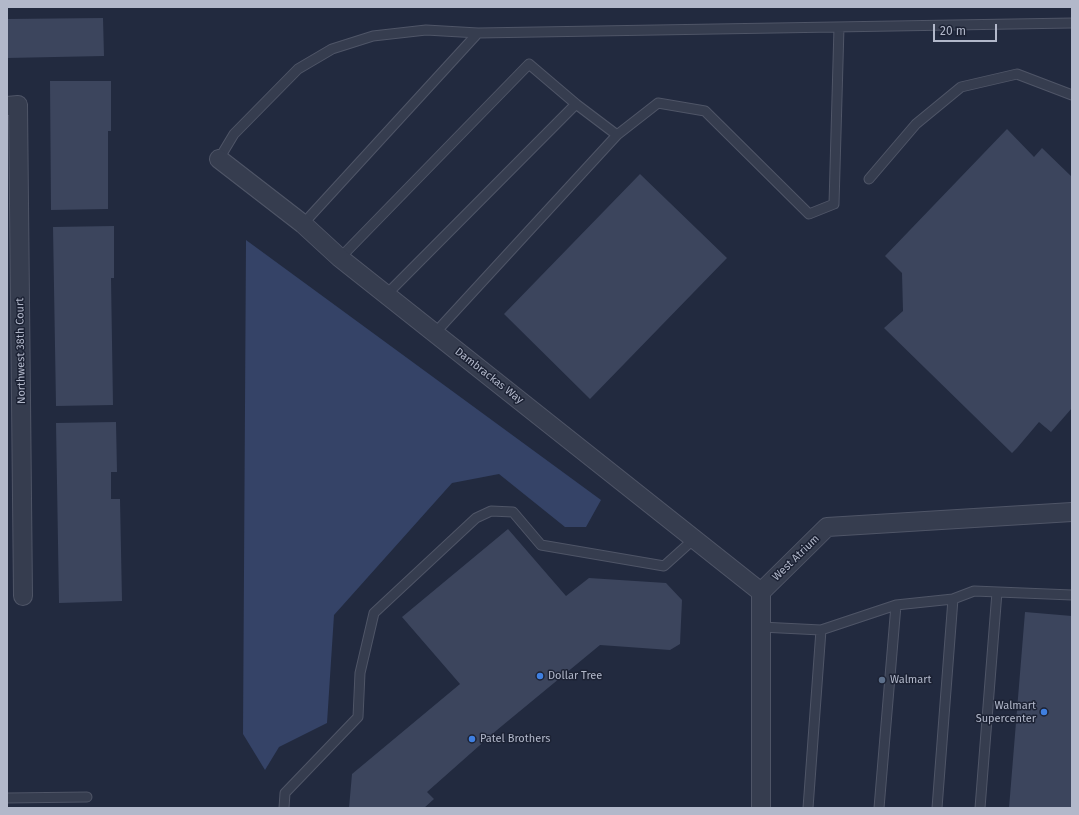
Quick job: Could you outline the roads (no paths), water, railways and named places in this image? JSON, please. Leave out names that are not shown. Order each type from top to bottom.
[{"type":"street","name":"Northwest 38th Court","points":[[12,106],[15,504],[23,596]]},
{"type":"street","name":"Dambrackas Way","points":[[219,159],[303,224],[340,258],[761,592]]},
{"type":"street","name":"West Atrium","points":[[761,592],[827,527],[1072,512]]},
{"type":"street","points":[[761,592],[761,808]]},
{"type":"lane","points":[[219,159],[234,134],[298,69],[332,49],[374,36],[426,30],[478,33],[1072,22]]},
{"type":"lane","points":[[435,333],[617,135],[658,103],[705,110],[809,214],[834,204],[839,27]]},
{"type":"lane","points":[[303,224],[478,33]]},
{"type":"lane","points":[[340,258],[529,64],[576,104],[617,135]]},
{"type":"lane","points":[[869,179],[916,124],[961,87],[1017,74],[1072,95]]},
{"type":"lane","points":[[386,294],[576,104]]},
{"type":"lane","points":[[284,808],[286,793],[358,717],[360,673],[374,613],[476,518],[491,511],[513,512],[541,545],[664,566],[694,539]]},
{"type":"lane","points":[[761,627],[821,630],[896,606],[953,600],[974,591],[1072,595]]},
{"type":"lane","points":[[980,808],[997,592]]},
{"type":"lane","points":[[938,808],[953,600]]},
{"type":"lane","points":[[879,808],[896,606]]},
{"type":"lane","points":[[808,808],[821,630]]},
{"type":"lane","points":[[7,798],[87,797]]},
{"type":"water","points":[[246,240],[601,500],[586,527],[565,527],[499,474],[452,483],[334,615],[327,723],[279,747],[265,770],[243,734]]},
{"type":"place","name":"Dollar Tree","points":[[540,676]]},
{"type":"place","name":"Walmart","points":[[882,680]]},
{"type":"place","name":"Walmart Supercenter","points":[[1044,712]]},
{"type":"place","name":"Patel Brothers","points":[[472,739]]}]
